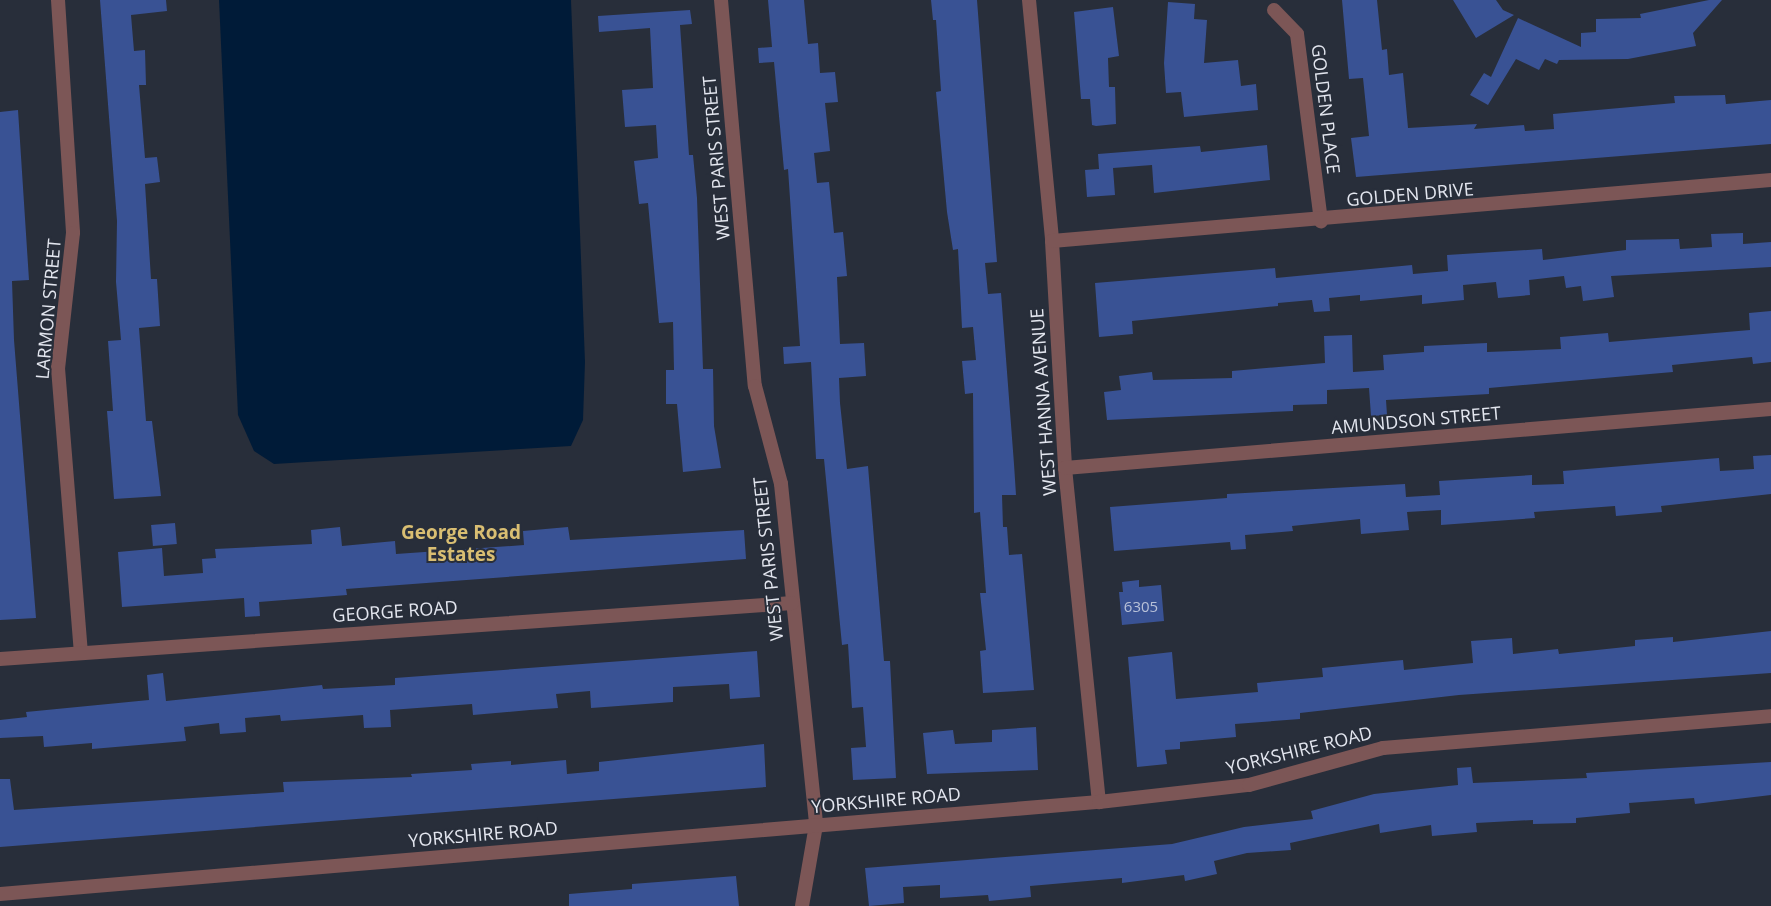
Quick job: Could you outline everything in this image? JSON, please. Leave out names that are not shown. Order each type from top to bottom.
[{"type":"street","name":"LARMON STREET","points":[[58,0],[73,232],[58,368],[81,652]]},
{"type":"street","name":"WEST PARIS STREET","points":[[721,0],[755,386],[781,484],[816,825],[802,906]]},
{"type":"street","name":"WEST HANNA AVENUE","points":[[1030,0],[1052,241],[1065,468],[1099,802]]},
{"type":"street","name":"GOLDEN PLACE","points":[[1274,10],[1297,34],[1321,221]]},
{"type":"street","name":"GOLDEN DRIVE","points":[[1052,241],[1321,221],[1771,180]]},
{"type":"street","name":"AMUNDSON STREET","points":[[1065,468],[1771,409]]},
{"type":"street","name":"GEORGE ROAD","points":[[0,659],[792,603]]},
{"type":"street","name":"YORKSHIRE ROAD","points":[[0,894],[1099,802],[1249,785],[1383,748],[1771,716]]},
{"type":"water","points":[[219,0],[571,0],[585,362],[583,420],[571,446],[274,464],[254,451],[238,415]]},
{"type":"building","points":[[100,0],[166,0],[167,11],[131,15],[134,51],[145,50],[146,85],[139,85],[145,158],[157,157],[160,182],[145,184],[151,279],[157,279],[160,326],[139,328],[146,421],[152,421],[161,496],[114,499],[107,411],[113,411],[108,341],[121,340],[116,282],[117,221]]},
{"type":"building","points":[[768,0],[804,0],[808,44],[818,43],[820,73],[835,72],[838,102],[825,103],[830,151],[814,153],[817,183],[829,182],[834,233],[843,232],[847,276],[837,277],[840,344],[864,343],[866,376],[839,378],[840,403],[847,469],[868,466],[884,661],[890,661],[896,778],[853,780],[851,748],[866,747],[863,707],[852,708],[848,644],[842,645],[824,459],[816,459],[811,362],[784,364],[783,347],[800,346],[788,169],[784,170],[774,62],[759,63],[758,48],[772,47]]},
{"type":"building","points":[[931,0],[977,0],[997,262],[985,263],[988,294],[1001,293],[1016,495],[1002,495],[1003,527],[1007,527],[1009,555],[1022,554],[1034,690],[983,693],[980,651],[986,650],[980,593],[986,593],[980,512],[974,513],[973,393],[965,394],[962,361],[976,360],[973,327],[962,328],[958,249],[953,250],[947,212],[936,92],[941,91],[936,20],[933,20]]},
{"type":"building","points":[[1342,0],[1377,0],[1382,50],[1387,49],[1389,75],[1403,73],[1408,128],[1477,124],[1474,129],[1524,125],[1525,131],[1554,129],[1553,114],[1675,103],[1674,96],[1725,95],[1726,104],[1771,100],[1771,144],[1356,177],[1351,138],[1369,136],[1363,78],[1349,79]]},
{"type":"building","points":[[1453,0],[1496,0],[1503,10],[1514,15],[1476,38]]},
{"type":"building","points":[[1709,0],[1722,0],[1693,33],[1696,46],[1628,59],[1559,60],[1557,64],[1545,59],[1539,70],[1516,59],[1488,105],[1470,95],[1484,73],[1491,77],[1518,18],[1581,47],[1581,33],[1596,32],[1596,19],[1641,18],[1640,14]]},
{"type":"building","points":[[1168,2],[1195,4],[1194,19],[1207,20],[1204,63],[1238,60],[1241,86],[1256,84],[1258,110],[1184,117],[1181,92],[1166,93],[1164,63]]},
{"type":"building","points":[[1113,7],[1119,56],[1108,58],[1109,87],[1115,87],[1116,124],[1096,126],[1092,125],[1090,99],[1081,99],[1074,12]]},
{"type":"building","points":[[690,10],[692,24],[680,25],[689,155],[693,155],[697,198],[703,369],[713,369],[714,426],[721,468],[683,472],[677,404],[666,404],[666,370],[674,370],[673,322],[659,323],[648,203],[639,204],[634,161],[658,158],[656,125],[625,127],[622,90],[653,88],[650,28],[599,32],[598,16]]},
{"type":"building","points":[[18,110],[29,280],[12,281],[14,340],[36,618],[0,620],[0,112]]},
{"type":"building","points":[[1267,145],[1270,180],[1154,193],[1152,165],[1113,168],[1115,195],[1087,197],[1085,170],[1099,169],[1098,154],[1200,146],[1201,152]]},
{"type":"building","points":[[1743,233],[1743,244],[1771,242],[1771,267],[1611,276],[1614,297],[1583,301],[1581,286],[1566,288],[1564,276],[1529,280],[1530,295],[1498,298],[1496,282],[1463,285],[1464,300],[1422,304],[1422,295],[1360,301],[1360,295],[1329,298],[1330,311],[1314,312],[1312,300],[1278,303],[1278,306],[1132,321],[1133,334],[1099,337],[1095,283],[1275,268],[1276,278],[1412,265],[1413,274],[1448,271],[1447,255],[1542,249],[1543,260],[1626,250],[1626,240],[1679,239],[1680,249],[1712,247],[1711,234]]},
{"type":"building","points":[[1771,311],[1771,362],[1753,364],[1752,357],[1672,365],[1673,372],[1489,388],[1489,394],[1386,400],[1387,415],[1371,416],[1369,388],[1327,390],[1327,404],[1293,405],[1293,411],[1107,420],[1104,392],[1121,390],[1119,376],[1152,372],[1153,380],[1232,378],[1232,371],[1325,363],[1324,336],[1352,335],[1353,372],[1384,370],[1383,355],[1424,352],[1424,346],[1487,343],[1487,352],[1561,349],[1560,337],[1608,333],[1609,342],[1750,330],[1749,313]]},
{"type":"building","points":[[1771,455],[1771,494],[1661,506],[1662,512],[1616,516],[1615,506],[1534,512],[1535,518],[1441,525],[1441,510],[1407,512],[1409,530],[1361,534],[1360,519],[1292,526],[1293,531],[1245,535],[1246,549],[1231,550],[1230,542],[1114,551],[1110,507],[1227,498],[1227,494],[1405,484],[1406,497],[1440,495],[1439,481],[1532,475],[1532,485],[1564,484],[1563,471],[1719,458],[1720,471],[1754,469],[1753,456]]},
{"type":"building","points":[[175,523],[177,544],[153,546],[151,525]]},
{"type":"building","points":[[340,527],[342,546],[395,541],[396,554],[524,545],[523,531],[568,527],[570,540],[744,530],[746,559],[346,589],[347,595],[259,602],[260,616],[245,617],[244,598],[122,607],[118,552],[162,548],[164,576],[203,573],[202,559],[216,558],[215,549],[312,544],[311,530]]},
{"type":"building","points":[[1139,580],[1139,587],[1161,585],[1164,621],[1122,625],[1119,592],[1123,592],[1122,582]]},
{"type":"building","points":[[1771,631],[1771,673],[1459,695],[1300,713],[1300,719],[1235,724],[1236,737],[1180,742],[1180,749],[1165,750],[1167,764],[1137,767],[1128,657],[1172,652],[1176,699],[1258,692],[1257,683],[1323,677],[1322,668],[1403,660],[1404,670],[1473,663],[1471,641],[1512,638],[1513,654],[1558,649],[1559,654],[1635,646],[1635,640],[1673,637],[1673,642]]},
{"type":"building","points":[[757,651],[760,697],[730,699],[729,684],[673,687],[673,702],[591,708],[590,691],[556,694],[558,708],[473,715],[472,704],[390,710],[391,727],[364,728],[363,715],[281,721],[280,715],[245,718],[246,732],[220,734],[219,723],[184,727],[186,741],[92,749],[92,743],[44,747],[43,736],[0,738],[0,720],[27,717],[26,712],[149,700],[147,675],[163,673],[166,701],[322,685],[323,689],[395,685],[395,678]]},
{"type":"building","points":[[1036,727],[1038,770],[927,774],[923,733],[953,730],[955,744],[992,742],[992,730]]},
{"type":"building","points":[[764,744],[766,787],[0,847],[0,779],[10,779],[14,810],[284,792],[283,782],[412,777],[411,774],[472,770],[471,764],[511,761],[511,765],[566,760],[567,774],[599,771],[599,762]]},
{"type":"building","points":[[1771,762],[1771,795],[1695,804],[1694,798],[1629,803],[1630,813],[1576,818],[1576,823],[1533,824],[1533,820],[1476,823],[1477,832],[1432,836],[1431,825],[1380,833],[1379,824],[1290,843],[1291,850],[1247,853],[1214,861],[1217,874],[1185,881],[1184,875],[1122,883],[1122,878],[1030,886],[1031,897],[989,901],[988,895],[940,898],[940,885],[903,887],[904,903],[869,906],[865,868],[1172,844],[1244,827],[1313,819],[1311,811],[1374,794],[1458,785],[1457,768],[1471,767],[1473,783],[1587,778],[1586,773]]},
{"type":"building","points":[[736,876],[739,906],[569,906],[569,894],[632,889],[632,884]]},
{"type":"district","name":"George Road Estates","points":[[461,544]]}]
